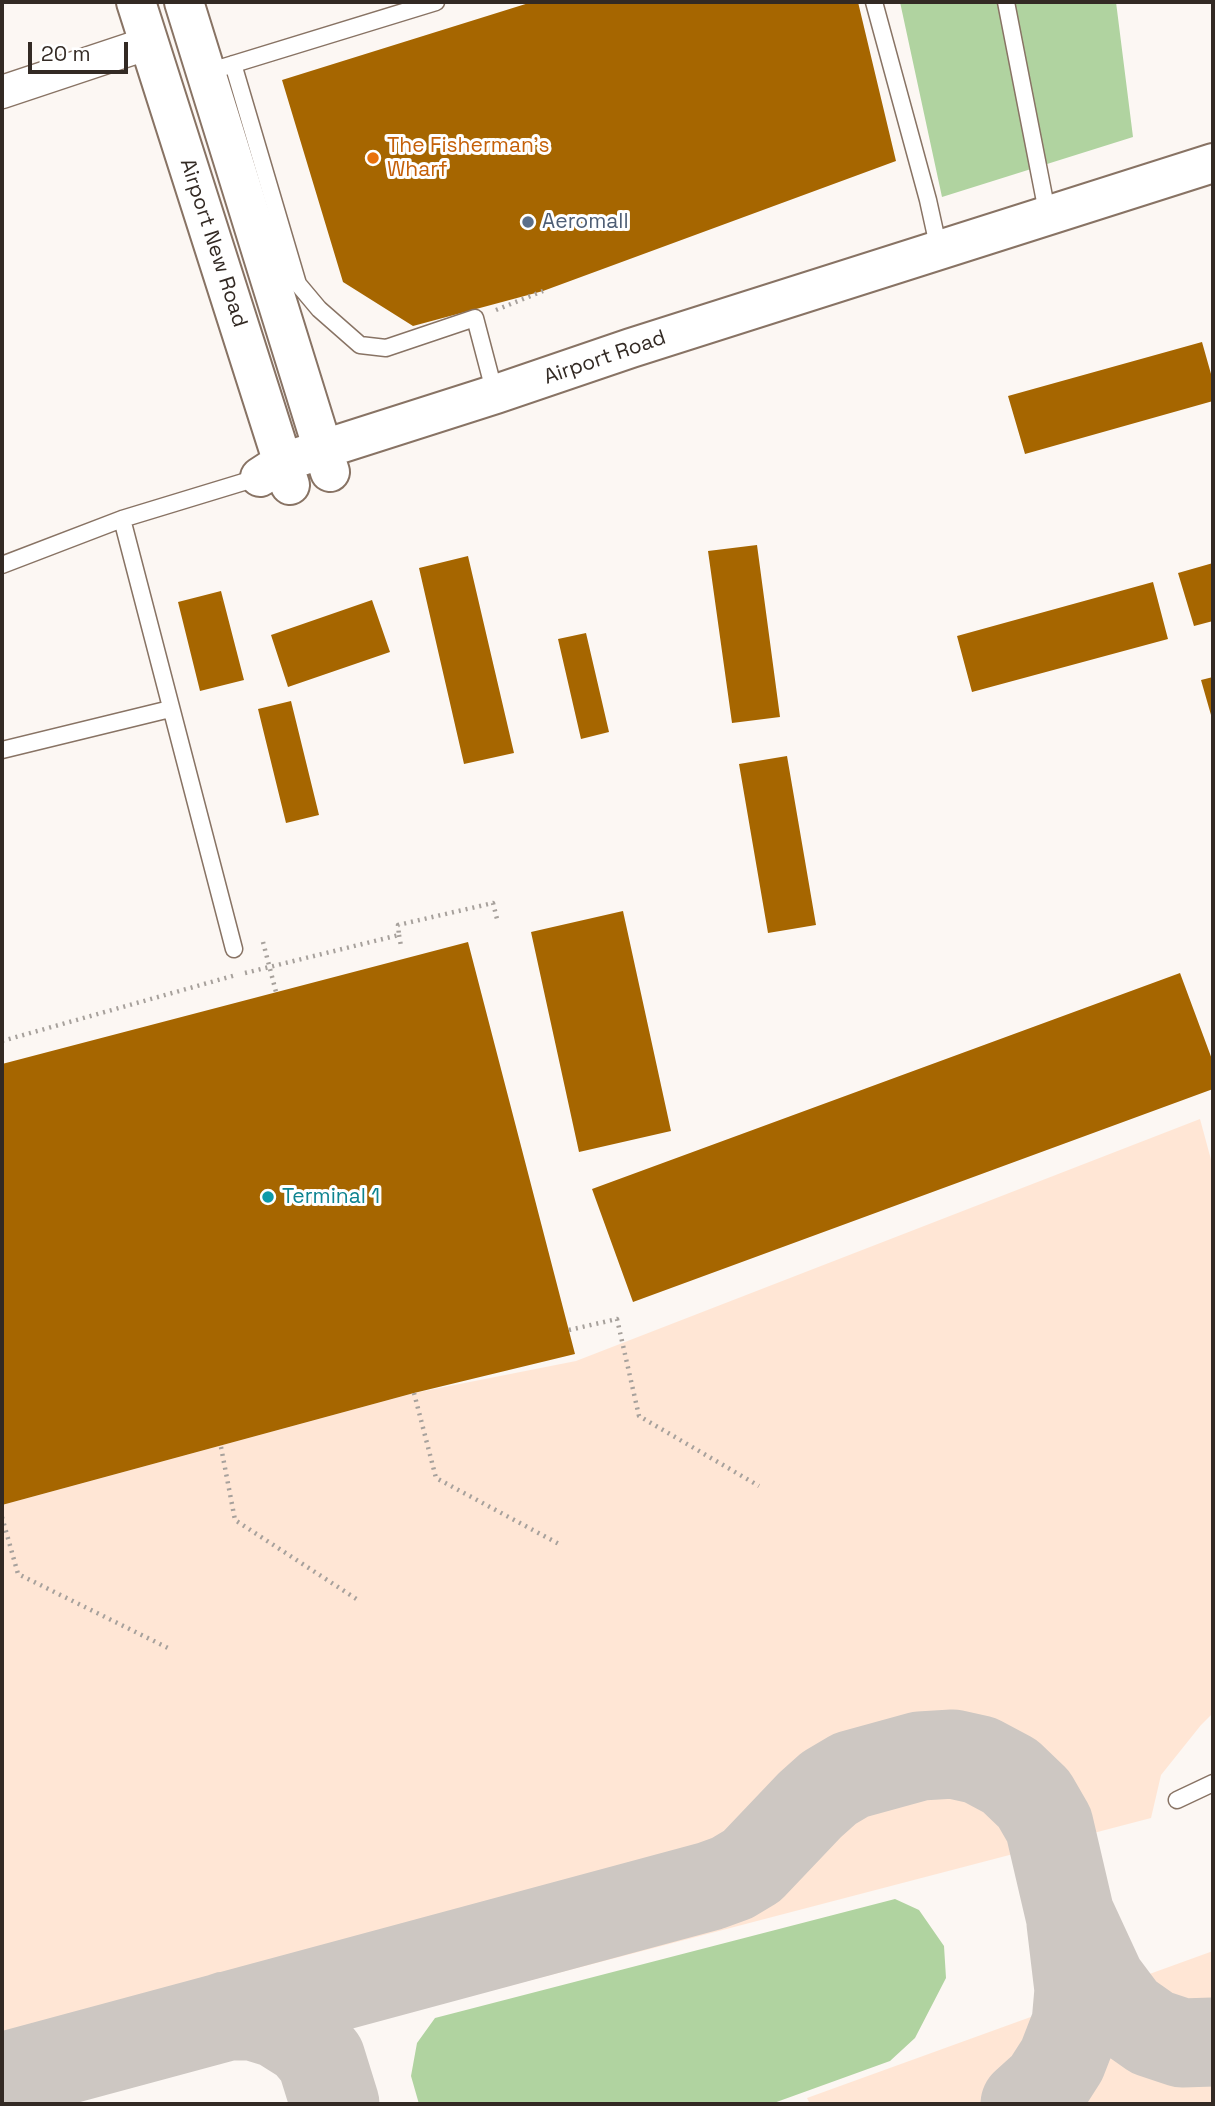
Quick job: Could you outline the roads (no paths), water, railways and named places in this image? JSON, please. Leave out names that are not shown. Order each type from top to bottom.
[{"type":"main road","name":"Airport New Road","points":[[136,2],[278,475]]},
{"type":"main road","name":"Airport New Road","points":[[192,4],[220,68],[326,461]]},
{"type":"main road","name":"Airport Road","points":[[278,475],[326,461],[447,416],[495,394],[631,348],[1213,163]]},
{"type":"main road","points":[[326,461],[1213,189]]},
{"type":"street","points":[[2,92],[149,43]]},
{"type":"lane","points":[[436,2],[220,68],[298,284],[319,309],[360,345],[386,348],[475,318],[495,394]]},
{"type":"lane","points":[[874,2],[939,250]]},
{"type":"lane","points":[[1006,2],[1048,217]]},
{"type":"lane","name":"Airport Road","points":[[2,565],[122,519],[278,475]]},
{"type":"lane","points":[[122,519],[234,949]]},
{"type":"lane","points":[[2,750],[170,709]]},
{"type":"lane","points":[[1177,1800],[1213,1783]]},
{"type":"place","name":"The Fisherman's Wharf","points":[[373,158]]},
{"type":"place","name":"Aeromall","points":[[528,222]]},
{"type":"place","name":"Terminal 1","points":[[268,1197]]}]
